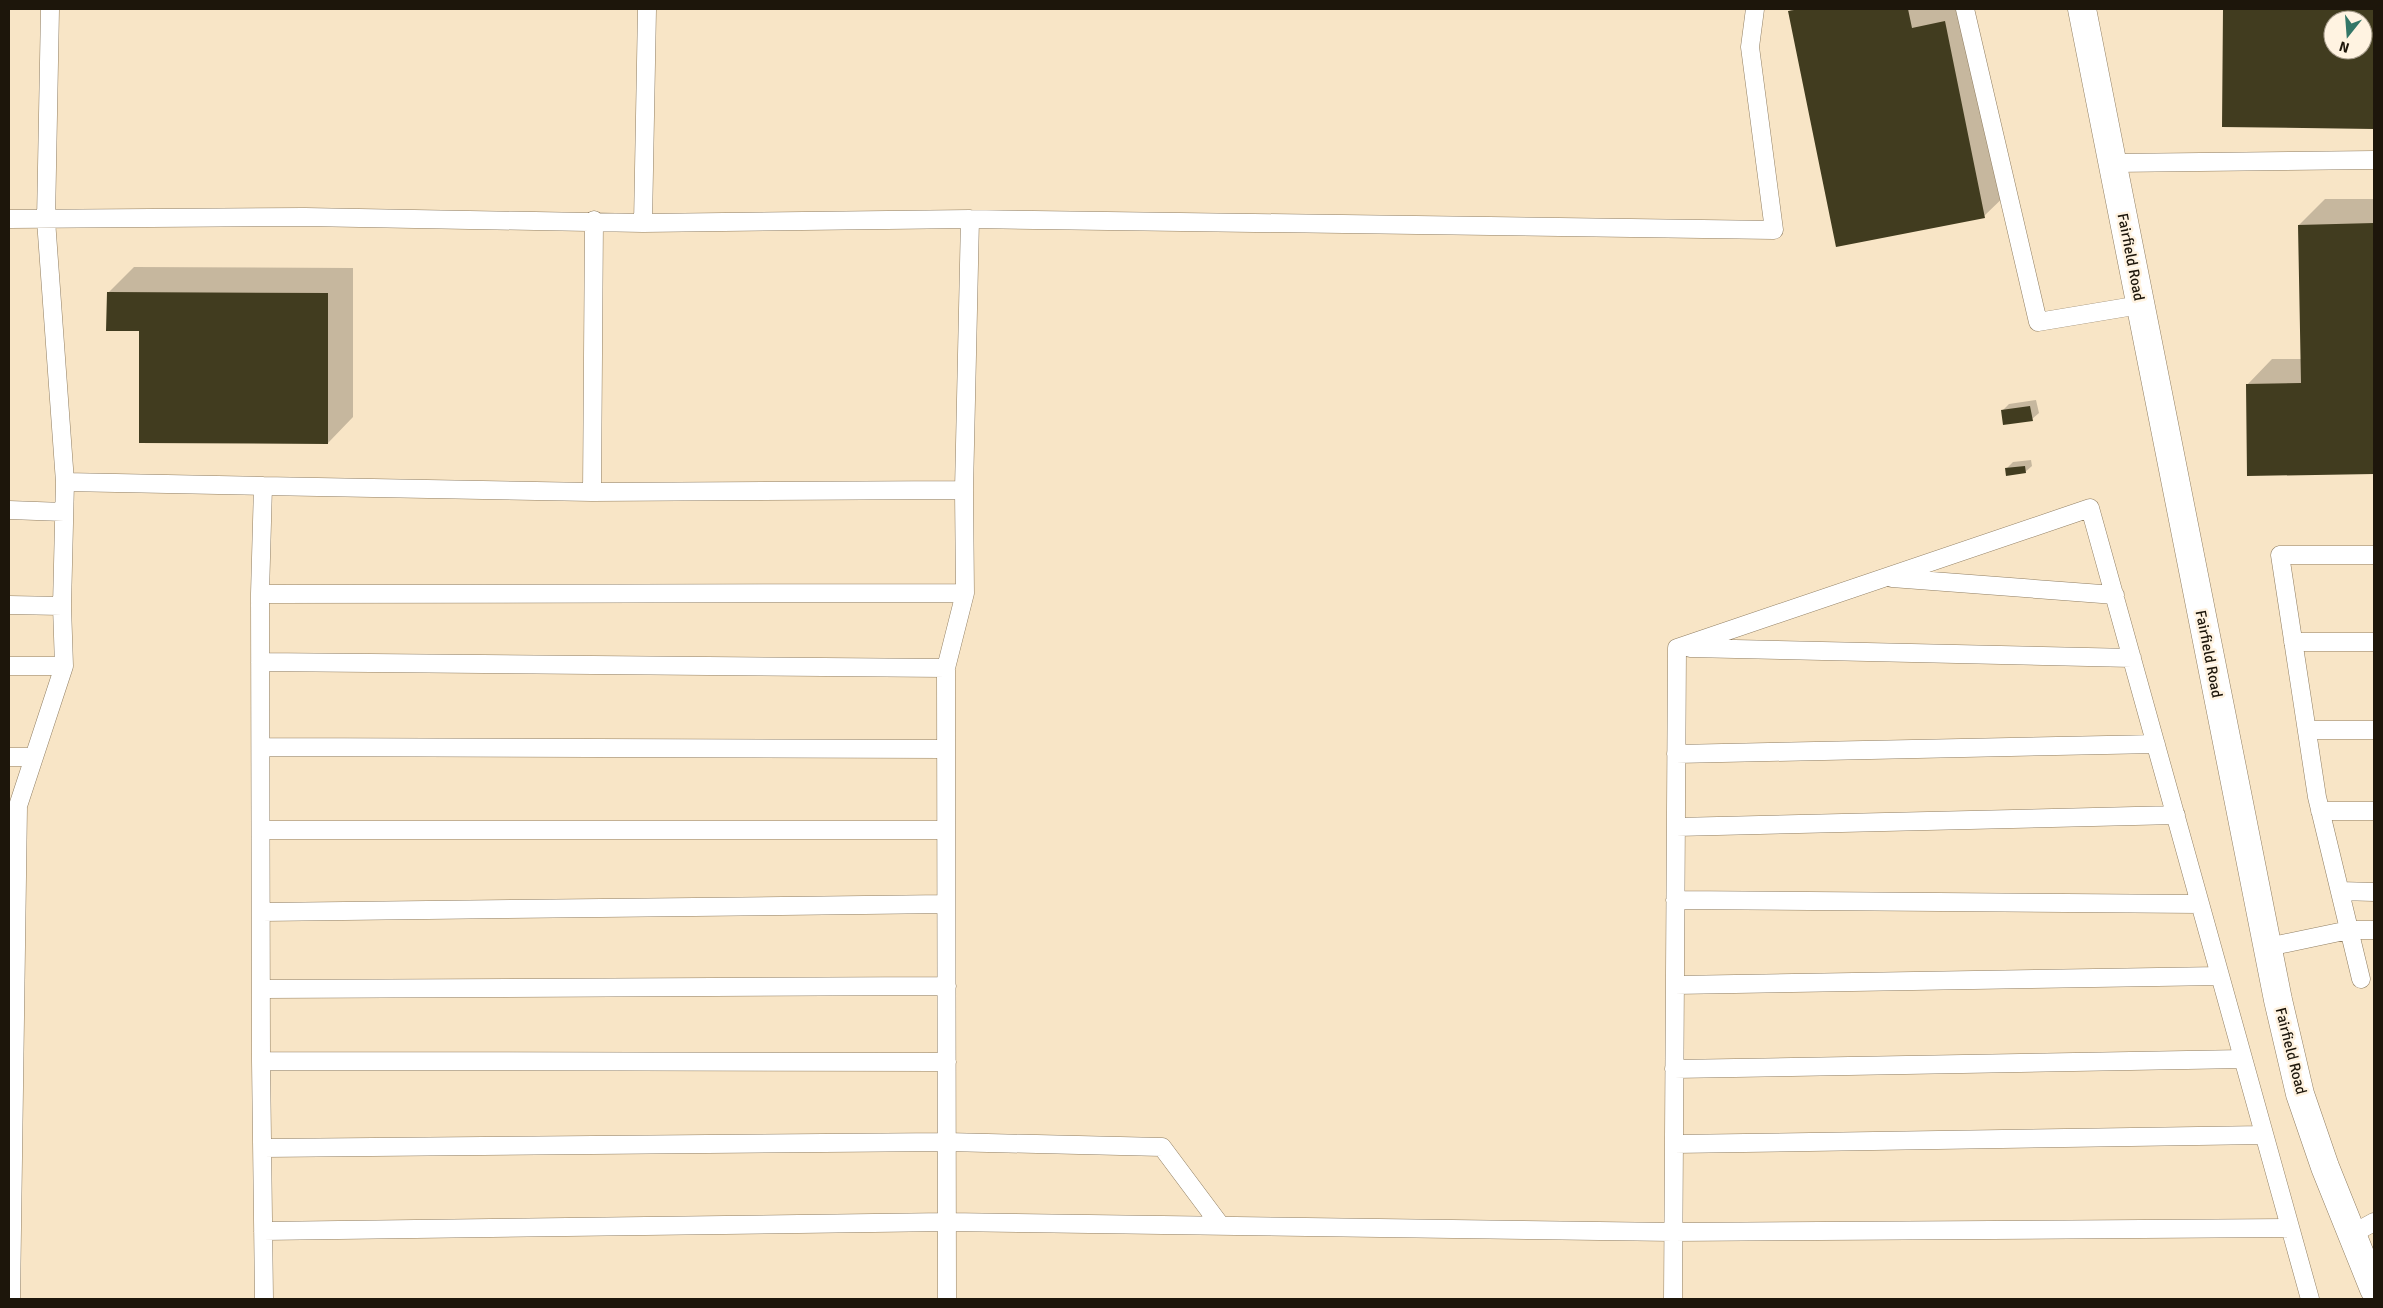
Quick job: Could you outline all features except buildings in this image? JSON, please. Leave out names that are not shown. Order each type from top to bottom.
[{"type":"street","name":"Fairfield Road","points":[[2082,9],[2268,947],[2300,1094],[2325,1167],[2363,1228],[2374,1290]]},
{"type":"lane","points":[[11,1299],[13,838],[18,806],[64,666],[62,606],[64,482],[46,220],[50,9]]},
{"type":"lane","points":[[643,223],[647,9]]},
{"type":"lane","points":[[9,219],[305,217],[594,220],[643,223],[970,220],[1774,230],[1750,48],[1755,9]]},
{"type":"lane","points":[[1965,9],[2038,322],[2140,305]]},
{"type":"lane","points":[[2112,163],[2374,160]]},
{"type":"lane","points":[[592,492],[594,220]]},
{"type":"lane","points":[[946,1299],[946,668],[966,593],[964,490],[970,220]]},
{"type":"lane","points":[[64,482],[592,492],[964,490]]},
{"type":"lane","points":[[264,486],[260,594],[261,1061],[264,1299]]},
{"type":"lane","points":[[1677,648],[2090,508],[2310,1299]]},
{"type":"lane","points":[[9,510],[64,512]]},
{"type":"lane","points":[[2361,978],[2320,811],[2280,554],[2374,555]]},
{"type":"lane","points":[[1884,578],[2114,595]]},
{"type":"lane","points":[[260,594],[966,593]]},
{"type":"lane","points":[[9,605],[62,606]]},
{"type":"lane","points":[[2293,642],[2374,642]]},
{"type":"lane","points":[[1677,648],[2132,658]]},
{"type":"lane","points":[[1673,1299],[1677,648]]},
{"type":"lane","points":[[260,662],[946,668]]},
{"type":"lane","points":[[9,666],[64,666]]},
{"type":"lane","points":[[2307,730],[2374,730]]},
{"type":"lane","points":[[1676,754],[2156,744]]},
{"type":"lane","points":[[261,747],[946,748]]},
{"type":"lane","points":[[9,757],[34,757]]},
{"type":"lane","points":[[2320,811],[2374,811]]},
{"type":"lane","points":[[1676,827],[2176,815]]},
{"type":"lane","points":[[262,830],[946,830]]},
{"type":"lane","points":[[2340,891],[2374,892]]},
{"type":"lane","points":[[1675,900],[2200,904]]},
{"type":"lane","points":[[262,912],[946,904]]},
{"type":"lane","points":[[2268,947],[2349,930],[2374,930]]},
{"type":"lane","points":[[1675,985],[2220,976]]},
{"type":"lane","points":[[262,989],[946,986]]},
{"type":"lane","points":[[1674,1070],[2243,1059]]},
{"type":"lane","points":[[261,1061],[947,1062]]},
{"type":"lane","points":[[1674,1144],[2264,1135]]},
{"type":"lane","points":[[263,1148],[947,1142],[1162,1147],[1221,1226]]},
{"type":"lane","points":[[263,1231],[947,1222],[1673,1232],[2290,1228]]}]
